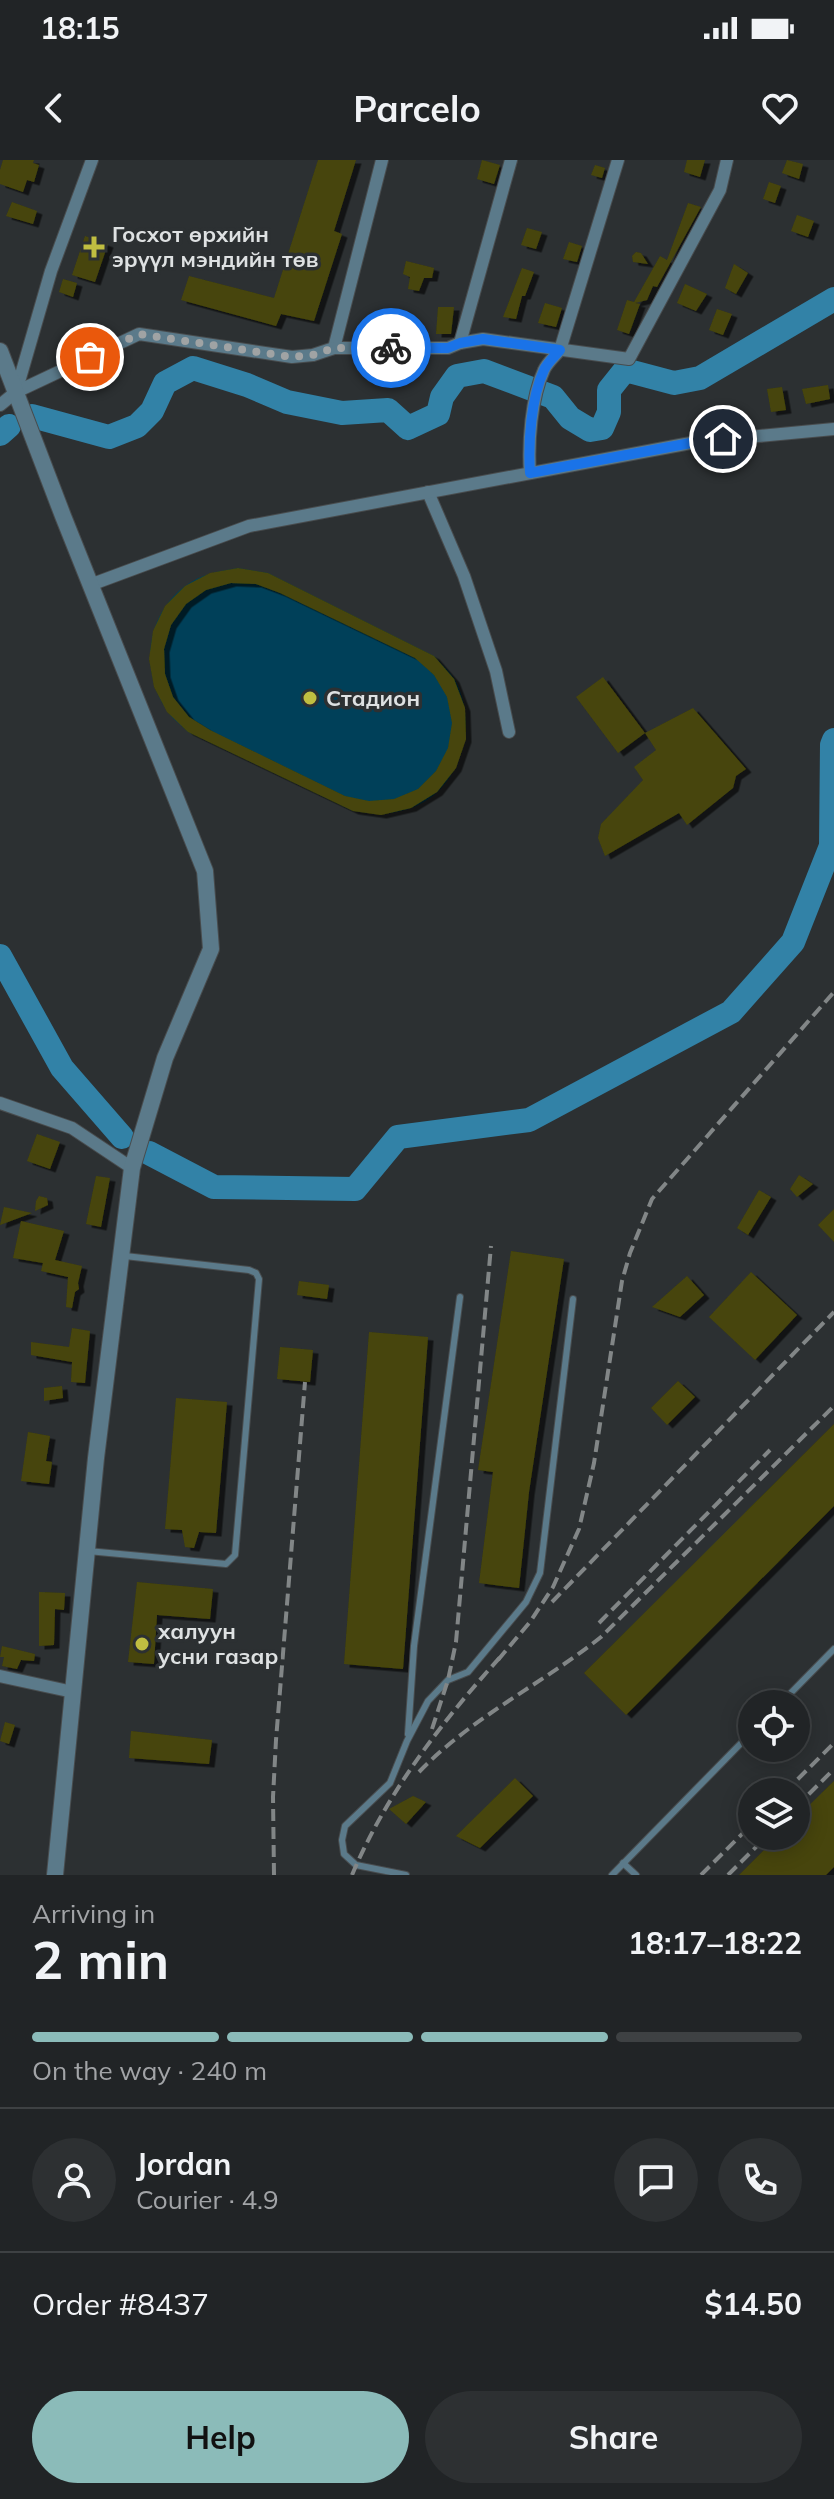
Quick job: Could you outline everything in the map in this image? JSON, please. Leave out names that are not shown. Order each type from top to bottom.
[{"type":"street","points":[[16,392],[51,271],[92,160]]},
{"type":"street","points":[[334,348],[382,160]]},
{"type":"street","points":[[460,343],[511,160]]},
{"type":"street","points":[[530,473],[532,416],[544,369],[560,350],[618,160]]},
{"type":"street","points":[[0,405],[16,392],[139,334],[292,357],[313,355],[334,348],[448,348],[483,339],[629,359],[720,190],[727,160]]},
{"type":"street","points":[[0,351],[205,871],[211,949],[165,1058],[132,1168],[96,1458],[55,1875]]},
{"type":"street","points":[[90,585],[249,526],[696,442],[834,429]]},
{"type":"street","points":[[428,492],[464,576],[496,671],[509,732]]},
{"type":"street","points":[[0,1103],[72,1128],[132,1168]]},
{"type":"street","points":[[0,1676],[73,1692]]},
{"type":"lane","points":[[88,1551],[226,1564],[235,1555],[259,1279],[256,1273],[249,1270],[121,1256]]},
{"type":"lane","points":[[407,1741],[414,1646],[460,1297]]},
{"type":"lane","points":[[406,1875],[356,1865],[344,1854],[342,1840],[345,1826],[390,1783],[428,1701],[448,1680],[468,1672],[526,1602],[540,1573],[573,1299]]},
{"type":"lane","points":[[794,1690],[834,1649]]},
{"type":"lane","points":[[612,1875],[738,1746]]},
{"type":"lane","points":[[623,1863],[636,1875]]},
{"type":"shaded area","name":"Стадион","points":[[238,568],[268,573],[434,656],[448,671],[462,698],[466,717],[465,736],[452,773],[426,801],[401,811],[353,811],[188,732],[166,709],[158,694],[150,661],[155,627],[162,612],[172,598],[191,582]]},
{"type":"building","points":[[3,160],[34,160],[33,163],[39,165],[34,182],[27,180],[23,192],[0,184]]},
{"type":"building","points":[[318,160],[356,160],[334,231],[342,234],[314,321],[281,314],[276,326],[181,300],[189,276],[274,298]]},
{"type":"building","points":[[482,160],[500,165],[494,184],[477,179]]},
{"type":"building","points":[[687,160],[705,160],[700,177],[684,172]]},
{"type":"building","points":[[787,160],[803,164],[799,179],[782,173]]},
{"type":"building","points":[[595,165],[605,168],[602,178],[591,175]]},
{"type":"building","points":[[769,182],[781,186],[775,203],[763,199]]},
{"type":"building","points":[[12,202],[37,211],[33,224],[6,216]]},
{"type":"building","points":[[688,203],[701,207],[657,287],[653,286],[647,300],[635,303],[640,304],[629,334],[617,330],[627,300],[634,302],[660,256],[667,260]]},
{"type":"building","points":[[797,215],[814,221],[808,237],[791,231]]},
{"type":"building","points":[[527,228],[542,232],[536,249],[521,245]]},
{"type":"building","name":"Госхот өрхийн эрүүл мэндийн төв","points":[[85,236],[108,244],[95,282],[72,275]]},
{"type":"building","points":[[569,242],[582,246],[577,262],[563,259]]},
{"type":"building","points":[[636,252],[641,253],[648,264],[633,262],[632,256]]},
{"type":"building","points":[[406,261],[434,268],[432,278],[424,278],[419,291],[408,289],[410,277],[403,274]]},
{"type":"building","points":[[734,264],[748,273],[736,294],[725,288]]},
{"type":"building","points":[[522,268],[534,272],[525,296],[522,296],[516,319],[503,317]]},
{"type":"building","points":[[63,279],[77,283],[73,297],[59,292]]},
{"type":"building","points":[[685,284],[707,294],[696,311],[677,303]]},
{"type":"building","points":[[545,303],[562,308],[556,327],[538,323]]},
{"type":"building","points":[[438,307],[454,307],[451,334],[436,334]]},
{"type":"building","points":[[717,309],[732,314],[723,335],[709,330]]},
{"type":"building","points":[[828,385],[830,399],[806,404],[802,389]]},
{"type":"building","points":[[782,387],[786,410],[771,412],[767,389]]},
{"type":"building","points":[[238,568],[268,573],[434,656],[454,679],[465,708],[466,739],[456,768],[437,792],[411,808],[381,815],[353,811],[188,732],[167,712],[154,687],[149,659],[153,631],[165,606],[185,586],[210,573]],"holes":[[[231,583],[256,584],[415,658],[434,675],[447,697],[452,723],[448,748],[436,771],[418,789],[394,799],[369,801],[345,796],[210,730],[189,717],[173,697],[165,674],[164,649],[171,625],[186,604],[206,590]]]},
{"type":"building","points":[[603,677],[645,733],[618,753],[576,697]]},
{"type":"building","points":[[693,708],[746,769],[736,776],[733,788],[687,825],[679,813],[605,856],[598,838],[601,824],[643,780],[634,767],[656,750],[645,733]]},
{"type":"building","points":[[37,1134],[60,1142],[50,1169],[27,1161]]},
{"type":"building","points":[[799,1175],[813,1184],[797,1197],[790,1189]]},
{"type":"building","points":[[96,1176],[110,1178],[101,1227],[86,1224]]},
{"type":"building","points":[[759,1190],[771,1197],[748,1235],[737,1228]]},
{"type":"building","points":[[39,1196],[47,1198],[48,1205],[35,1211],[36,1201]]},
{"type":"building","points":[[4,1207],[32,1213],[0,1225]]},
{"type":"building","points":[[834,1209],[834,1242],[818,1225]]},
{"type":"building","points":[[21,1221],[64,1231],[55,1260],[82,1266],[79,1289],[75,1292],[72,1308],[66,1307],[68,1277],[41,1271],[43,1263],[13,1258]]},
{"type":"building","points":[[511,1251],[564,1259],[529,1492],[519,1588],[479,1583],[493,1472],[478,1470]]},
{"type":"building","points":[[751,1272],[797,1315],[755,1360],[709,1317]]},
{"type":"building","points":[[687,1276],[704,1295],[680,1317],[652,1307]]},
{"type":"building","points":[[299,1281],[329,1285],[327,1299],[297,1295]]},
{"type":"building","points":[[72,1328],[90,1331],[85,1383],[71,1382],[72,1362],[31,1355],[31,1342],[69,1347]]},
{"type":"building","points":[[369,1332],[428,1337],[403,1669],[344,1664]]},
{"type":"building","points":[[280,1347],[313,1350],[310,1382],[277,1379]]},
{"type":"building","points":[[678,1381],[695,1397],[667,1425],[651,1408]]},
{"type":"building","points":[[62,1386],[63,1398],[44,1401],[44,1388]]},
{"type":"building","points":[[176,1398],[227,1402],[216,1533],[199,1532],[194,1548],[185,1547],[182,1530],[165,1529]]},
{"type":"building","points":[[834,1424],[834,1506],[626,1715],[584,1673]]},
{"type":"building","points":[[28,1432],[50,1436],[46,1461],[52,1462],[49,1484],[21,1481]]},
{"type":"building","points":[[137,1582],[213,1589],[210,1619],[157,1615],[154,1664],[128,1662]]},
{"type":"building","points":[[39,1592],[65,1593],[64,1610],[55,1609],[54,1645],[39,1646]]},
{"type":"building","points":[[2,1646],[35,1654],[34,1661],[21,1660],[17,1669],[2,1666]]},
{"type":"building","points":[[5,1722],[15,1725],[9,1744],[0,1741]]},
{"type":"building","points":[[131,1731],[212,1740],[209,1764],[129,1758]]},
{"type":"building","points":[[515,1778],[533,1796],[480,1848],[456,1836]]},
{"type":"building","points":[[834,1781],[834,1867],[826,1875],[739,1875],[764,1850],[810,1850],[810,1804]]},
{"type":"building","points":[[413,1796],[426,1802],[406,1824],[389,1809]]},
{"type":"waterway","points":[[32,416],[109,437],[137,426],[152,411],[165,383],[193,368],[287,402],[342,413],[388,410],[408,428],[438,414],[442,397],[457,376],[484,371],[553,397],[570,418],[590,430],[602,428],[609,412],[609,390],[625,370],[674,383],[700,378],[834,299]]},
{"type":"waterway","points":[[0,434],[9,426]]},
{"type":"waterway","points":[[149,1153],[214,1187],[355,1189],[398,1137],[529,1120],[731,1012],[793,942],[831,846],[834,740]]},
{"type":"waterway","points":[[0,956],[62,1068],[122,1137]]},
{"type":"railway","points":[[498,1660],[530,1622],[553,1587],[579,1529],[594,1463],[622,1281],[652,1199],[834,992]]},
{"type":"railway","points":[[432,1729],[456,1642],[491,1246]]},
{"type":"railway","points":[[552,1602],[834,1312]]},
{"type":"railway","points":[[274,1875],[276,1740],[305,1382]]},
{"type":"railway","points":[[419,1772],[462,1734],[601,1637],[834,1406]]},
{"type":"railway","points":[[599,1623],[770,1450]]},
{"type":"railway","points":[[352,1875],[382,1815],[418,1758],[503,1654]]},
{"type":"railway","points":[[799,1778],[834,1743]]},
{"type":"railway","points":[[810,1793],[834,1769]]},
{"type":"railway","points":[[701,1875],[738,1838]]},
{"type":"railway","points":[[728,1875],[753,1850]]},
{"type":"way so far","points":[[90,357],[139,334],[292,357],[313,355],[334,348],[391,348]]},
{"type":"place","name":"Госхот өрхийн эрүүл мэндийн төв","points":[[94,247]]},
{"type":"place","name":"Стадион","points":[[310,698]]},
{"type":"place","name":"халуун усни газар","points":[[142,1644]]},
{"type":"route","points":[[391,348],[448,348],[483,339],[560,350],[544,369],[532,416],[530,473],[723,439]]}]
